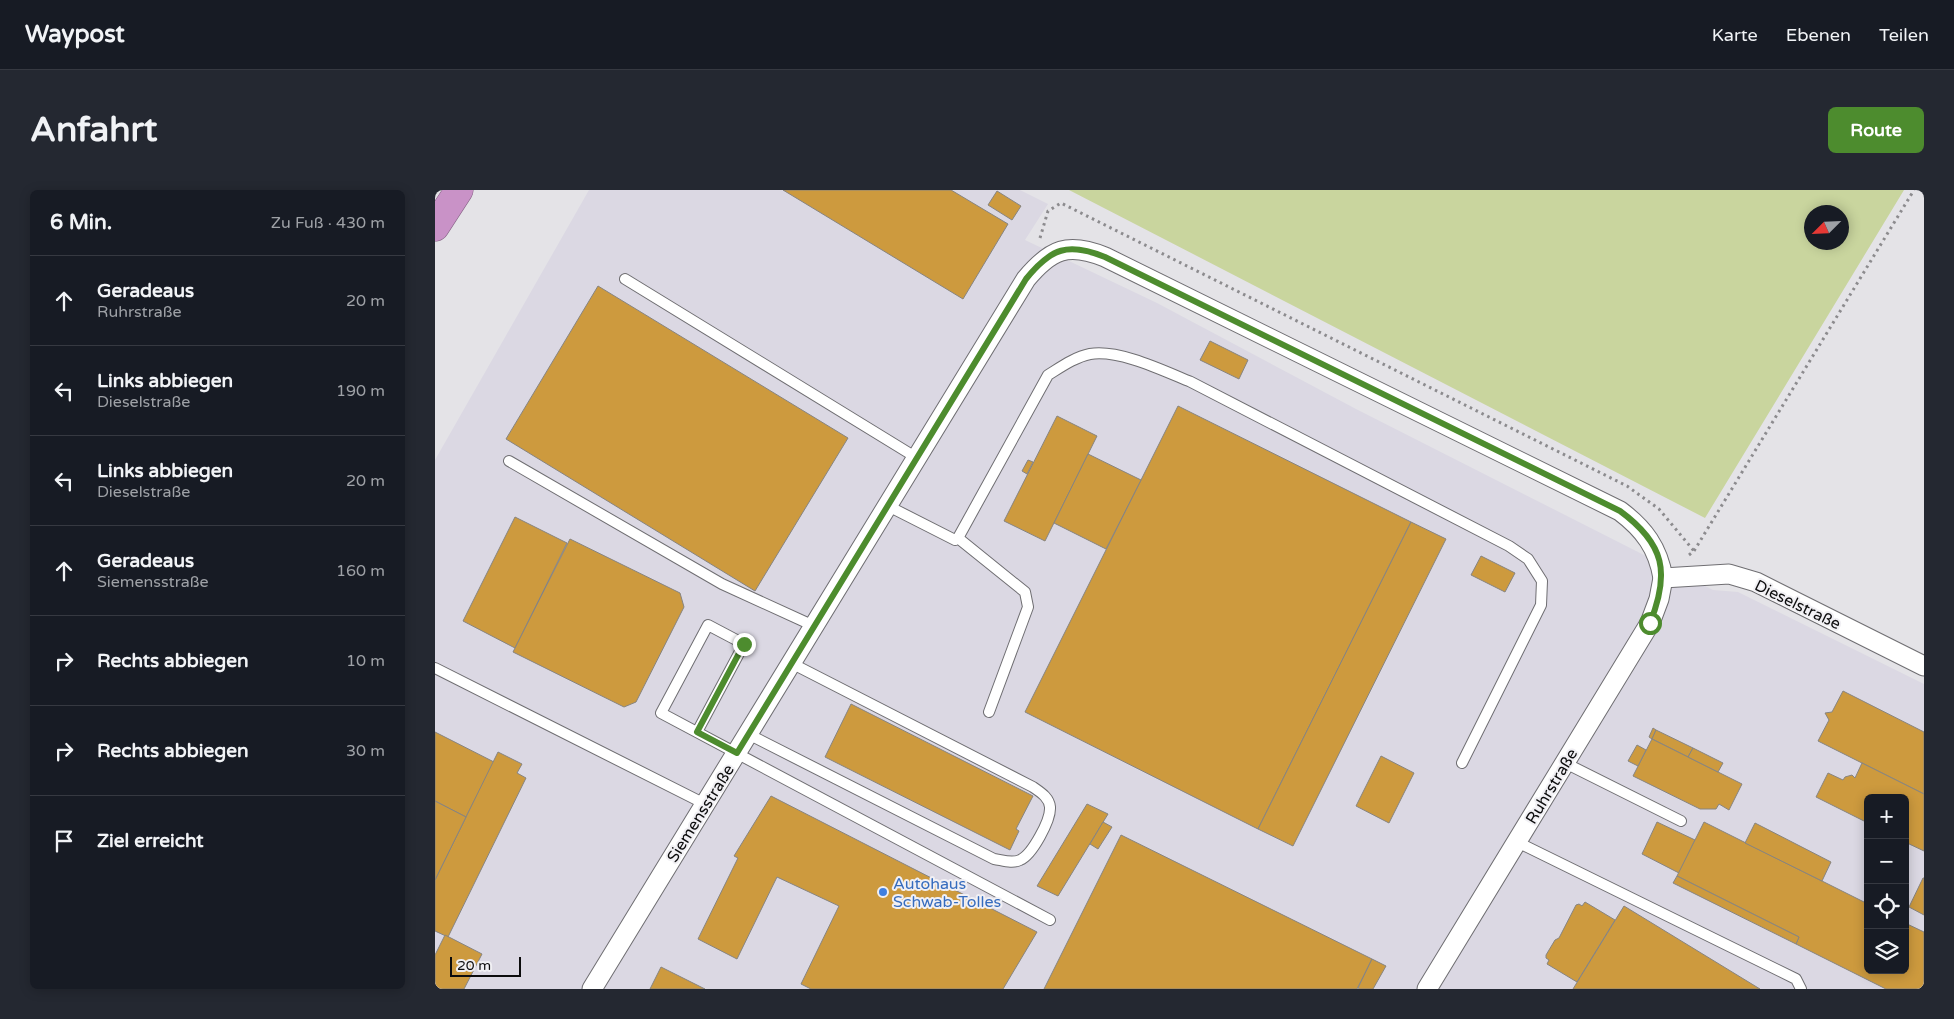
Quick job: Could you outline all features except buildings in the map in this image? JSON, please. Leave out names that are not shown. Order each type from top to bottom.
[{"type":"highway","points":[[435,226],[459,190]]},
{"type":"street","name":"Siemensstraße","points":[[592,989],[1026,279],[1039,263],[1055,252],[1071,248],[1088,250],[1105,257],[1620,511],[1637,523],[1651,541],[1659,559],[1663,578]]},
{"type":"street","name":"Dieselstraße","points":[[1663,578],[1729,574],[1757,582],[1924,666]]},
{"type":"street","name":"Ruhrstraße","points":[[1427,989],[1650,623],[1659,599],[1663,578]]},
{"type":"lane","points":[[625,279],[857,419],[917,458]]},
{"type":"lane","points":[[888,506],[937,532],[955,540],[958,538],[1048,375],[1064,364],[1089,354],[1107,354],[1158,368],[1191,382],[1509,546],[1529,559],[1542,581],[1541,605],[1462,763]]},
{"type":"lane","points":[[509,460],[722,584],[814,626]]},
{"type":"lane","points":[[958,538],[1025,592],[1028,607],[989,712]]},
{"type":"lane","points":[[697,732],[744,644],[708,625],[661,713],[1051,920]]},
{"type":"lane","points":[[748,734],[994,859],[1007,862],[1020,860],[1032,851],[1049,816],[1050,806],[1045,796],[1033,787],[791,663]]},
{"type":"lane","points":[[435,668],[705,804]]},
{"type":"lane","points":[[1565,762],[1681,821]]},
{"type":"lane","points":[[1517,842],[1795,979],[1801,989]]},
{"type":"path","points":[[1663,578],[1694,551],[1914,190]]},
{"type":"shaded area","points":[[589,190],[1020,190],[1048,204],[1025,240],[1157,303],[1356,409],[1713,590],[1738,592],[1924,684],[1924,989],[435,989],[435,460]]},
{"type":"green space","points":[[1069,190],[1904,190],[1705,518]]},
{"type":"place","name":"Autohaus Schwab-Tolles","points":[[883,892]]},
{"type":"route","points":[[744,644],[697,732],[737,753],[1026,279],[1039,263],[1055,252],[1071,248],[1088,250],[1105,257],[1620,511],[1637,523],[1651,541],[1659,559],[1663,578],[1659,599],[1650,623]]}]
